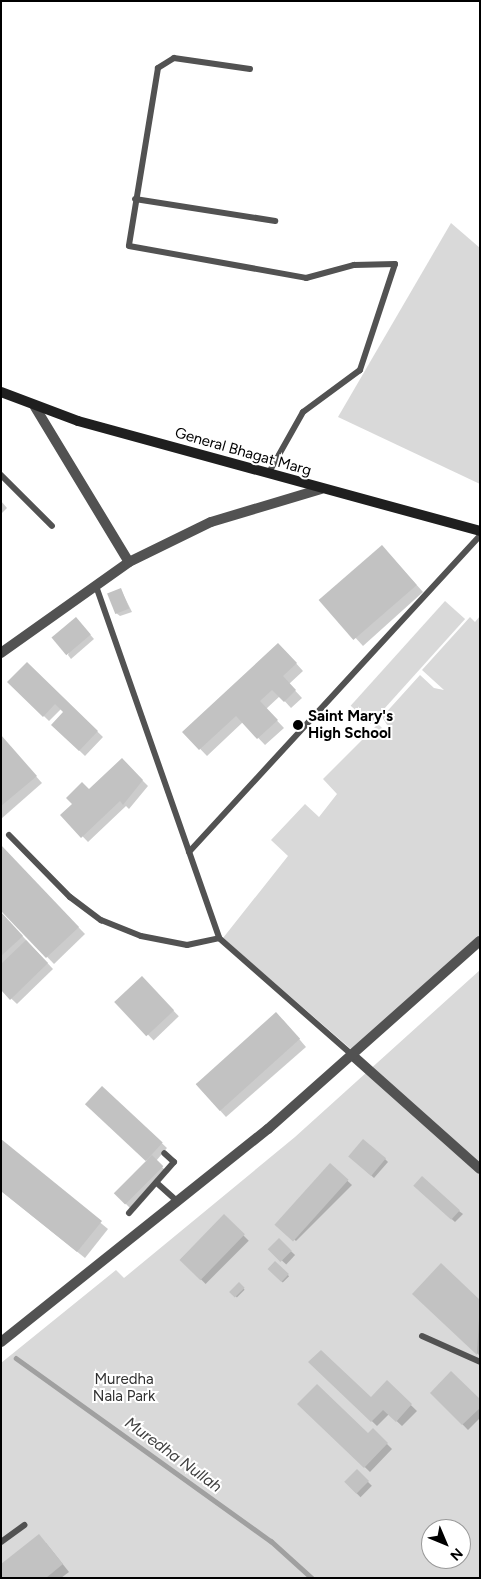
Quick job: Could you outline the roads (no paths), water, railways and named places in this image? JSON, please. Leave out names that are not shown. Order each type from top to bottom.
[{"type":"street","name":"General Bhagat Marg","points":[[1,392],[35,407],[321,489],[480,531]]},
{"type":"street","points":[[35,407],[129,562]]},
{"type":"street","points":[[1,653],[129,562],[210,522],[321,489]]},
{"type":"street","points":[[1,1342],[178,1202],[352,1054],[480,941]]},
{"type":"street","points":[[352,1054],[480,1169]]},
{"type":"lane","points":[[250,69],[174,58],[163,62],[158,68],[135,199],[129,246],[306,278],[354,265],[395,264],[360,370],[303,412],[268,474]]},
{"type":"lane","points":[[135,199],[274,221]]},
{"type":"lane","points":[[1,475],[52,526]]},
{"type":"lane","points":[[189,852],[480,536]]},
{"type":"lane","points":[[96,586],[219,938],[352,1054]]},
{"type":"lane","points":[[9,835],[70,897],[101,920],[141,936],[187,945],[219,938]]},
{"type":"lane","points":[[129,1213],[158,1184],[174,1162],[164,1153]]},
{"type":"lane","points":[[158,1184],[178,1202]]},
{"type":"lane","points":[[422,1336],[480,1362]]},
{"type":"lane","points":[[1,1542],[24,1525]]},
{"type":"waterway","name":"Muredha Nullah","points":[[16,1358],[271,1541],[312,1578]]},
{"type":"place","name":"Saint Mary's High School","points":[[298,725]]},
{"type":"park label","name":"Muredha Nala Park","points":[[124,1388]]}]
